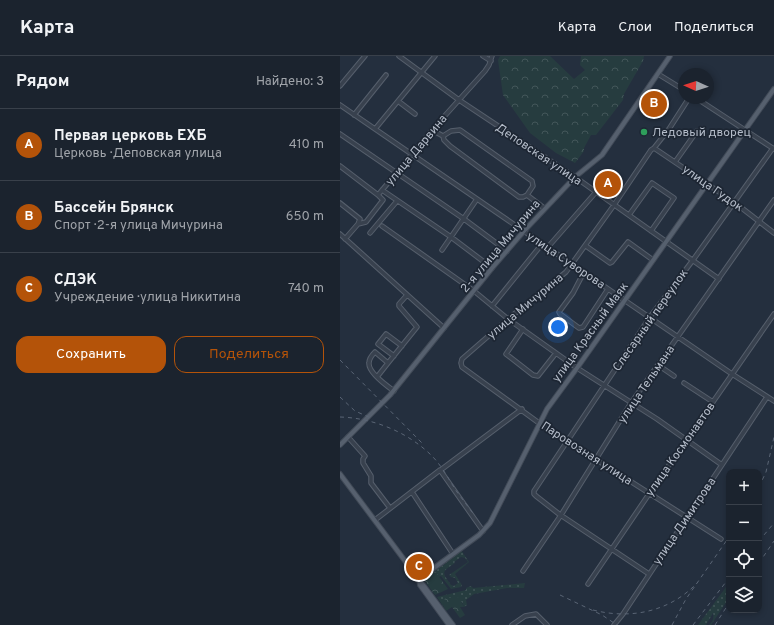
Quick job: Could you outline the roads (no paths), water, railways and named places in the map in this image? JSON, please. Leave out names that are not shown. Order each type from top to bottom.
[{"type":"main road","name":"2-я улица Мичурина","points":[[340,445],[385,402],[492,268],[544,208],[575,177],[602,155],[670,56]]},
{"type":"main road","name":"улица Красный Маяк","points":[[419,579],[483,531],[490,523],[546,409],[667,242],[774,89]]},
{"type":"main road","points":[[340,474],[453,625]]},
{"type":"main road","points":[[419,579],[420,585],[449,625]]},
{"type":"street","points":[[340,86],[365,56]]},
{"type":"street","name":"Деповская улица","points":[[399,56],[459,100],[575,177],[719,279]]},
{"type":"street","points":[[375,129],[435,56]]},
{"type":"street","points":[[483,56],[491,61]]},
{"type":"street","name":"улица Дарвина","points":[[345,239],[358,224],[366,222],[383,200],[378,195],[413,155],[432,130],[485,71],[491,61],[492,56]]},
{"type":"street","points":[[658,74],[678,86]]},
{"type":"street","points":[[354,115],[386,75]]},
{"type":"street","points":[[398,101],[415,114]]},
{"type":"street","name":"улица Мичурина","points":[[462,359],[566,272],[586,246],[652,149],[669,129],[685,104]]},
{"type":"street","points":[[705,104],[774,148]]},
{"type":"street","name":"улица Суворова","points":[[340,105],[732,374],[774,401]]},
{"type":"street","points":[[432,130],[441,136],[444,136]]},
{"type":"street","points":[[460,130],[532,181],[533,186],[527,195],[519,197],[450,146],[444,140],[444,136],[451,131],[460,130]]},
{"type":"street","points":[[675,162],[697,131]]},
{"type":"street","points":[[340,134],[464,219],[507,251]]},
{"type":"street","name":"Слесарный переулок","points":[[561,515],[536,496],[534,491],[650,317],[774,148]]},
{"type":"street","name":"улица Гудок","points":[[652,149],[675,162],[734,202],[774,233]]},
{"type":"street","points":[[340,166],[378,195]]},
{"type":"street","points":[[629,215],[652,183],[674,198],[651,231]]},
{"type":"street","points":[[382,190],[451,237],[492,268]]},
{"type":"street","points":[[548,247],[596,192]]},
{"type":"street","points":[[383,200],[388,194]]},
{"type":"street","points":[[527,195],[544,208]]},
{"type":"street","points":[[442,250],[477,199]]},
{"type":"street","name":"улица Тельмана","points":[[523,571],[561,515],[632,403],[774,200]]},
{"type":"street","points":[[370,233],[397,201]]},
{"type":"street","points":[[340,203],[358,216],[360,219],[358,224]]},
{"type":"street","points":[[382,226],[474,291],[508,319],[577,368],[657,419],[722,465]]},
{"type":"street","points":[[340,234],[444,328]]},
{"type":"street","points":[[586,246],[610,263],[628,242],[653,260]]},
{"type":"street","points":[[492,306],[542,244]]},
{"type":"street","points":[[584,272],[573,293],[559,312],[579,328],[583,327],[608,289]]},
{"type":"street","points":[[377,377],[417,327],[399,306],[407,295]]},
{"type":"street","name":"улица Космонавтов","points":[[588,584],[774,314]]},
{"type":"street","points":[[522,329],[506,354],[533,375],[538,376],[556,353]]},
{"type":"street","points":[[394,356],[378,344],[386,334],[402,346]]},
{"type":"street","points":[[388,363],[375,352],[368,361],[369,367],[377,377],[394,391]]},
{"type":"street","name":"Паровозная улица","points":[[462,359],[462,367],[522,409],[539,423],[597,458],[649,494],[721,539]]},
{"type":"street","points":[[658,365],[674,376]]},
{"type":"street","points":[[684,383],[712,402]]},
{"type":"street","name":"улица Димитрова","points":[[614,625],[623,614],[767,397]]},
{"type":"street","points":[[375,520],[522,409]]},
{"type":"street","points":[[348,437],[365,456],[363,463],[371,476],[372,482],[390,508]]},
{"type":"street","points":[[441,469],[483,531]]},
{"type":"street","points":[[412,492],[453,554]]},
{"type":"street","points":[[561,515],[649,574]]},
{"type":"street","points":[[512,625],[525,616],[536,614],[547,625]]},
{"type":"railway","points":[[340,360],[422,443]]},
{"type":"railway","points":[[340,397],[355,411],[371,418]]},
{"type":"railway","points":[[340,417],[377,423],[401,433],[423,447],[439,464],[475,516]]},
{"type":"railway","points":[[762,481],[766,472],[774,437]]},
{"type":"railway","points":[[762,537],[774,523]]},
{"type":"railway","points":[[672,625],[686,599],[726,541]]},
{"type":"railway","points":[[762,559],[774,541]]},
{"type":"railway","points":[[593,610],[622,614],[650,611],[676,600],[698,582]]},
{"type":"railway","points":[[693,625],[726,582]]},
{"type":"railway","points":[[560,595],[602,615],[617,625]]},
{"type":"railway","points":[[715,625],[726,608]]},
{"type":"place","name":"Бассейн Брянск","points":[[654,104]]},
{"type":"place","name":"Ледовый дворец","points":[[644,132]]},
{"type":"place","name":"Первая церковь ЕХБ","points":[[608,184]]},
{"type":"place","name":"СДЭК","points":[[419,567]]}]
